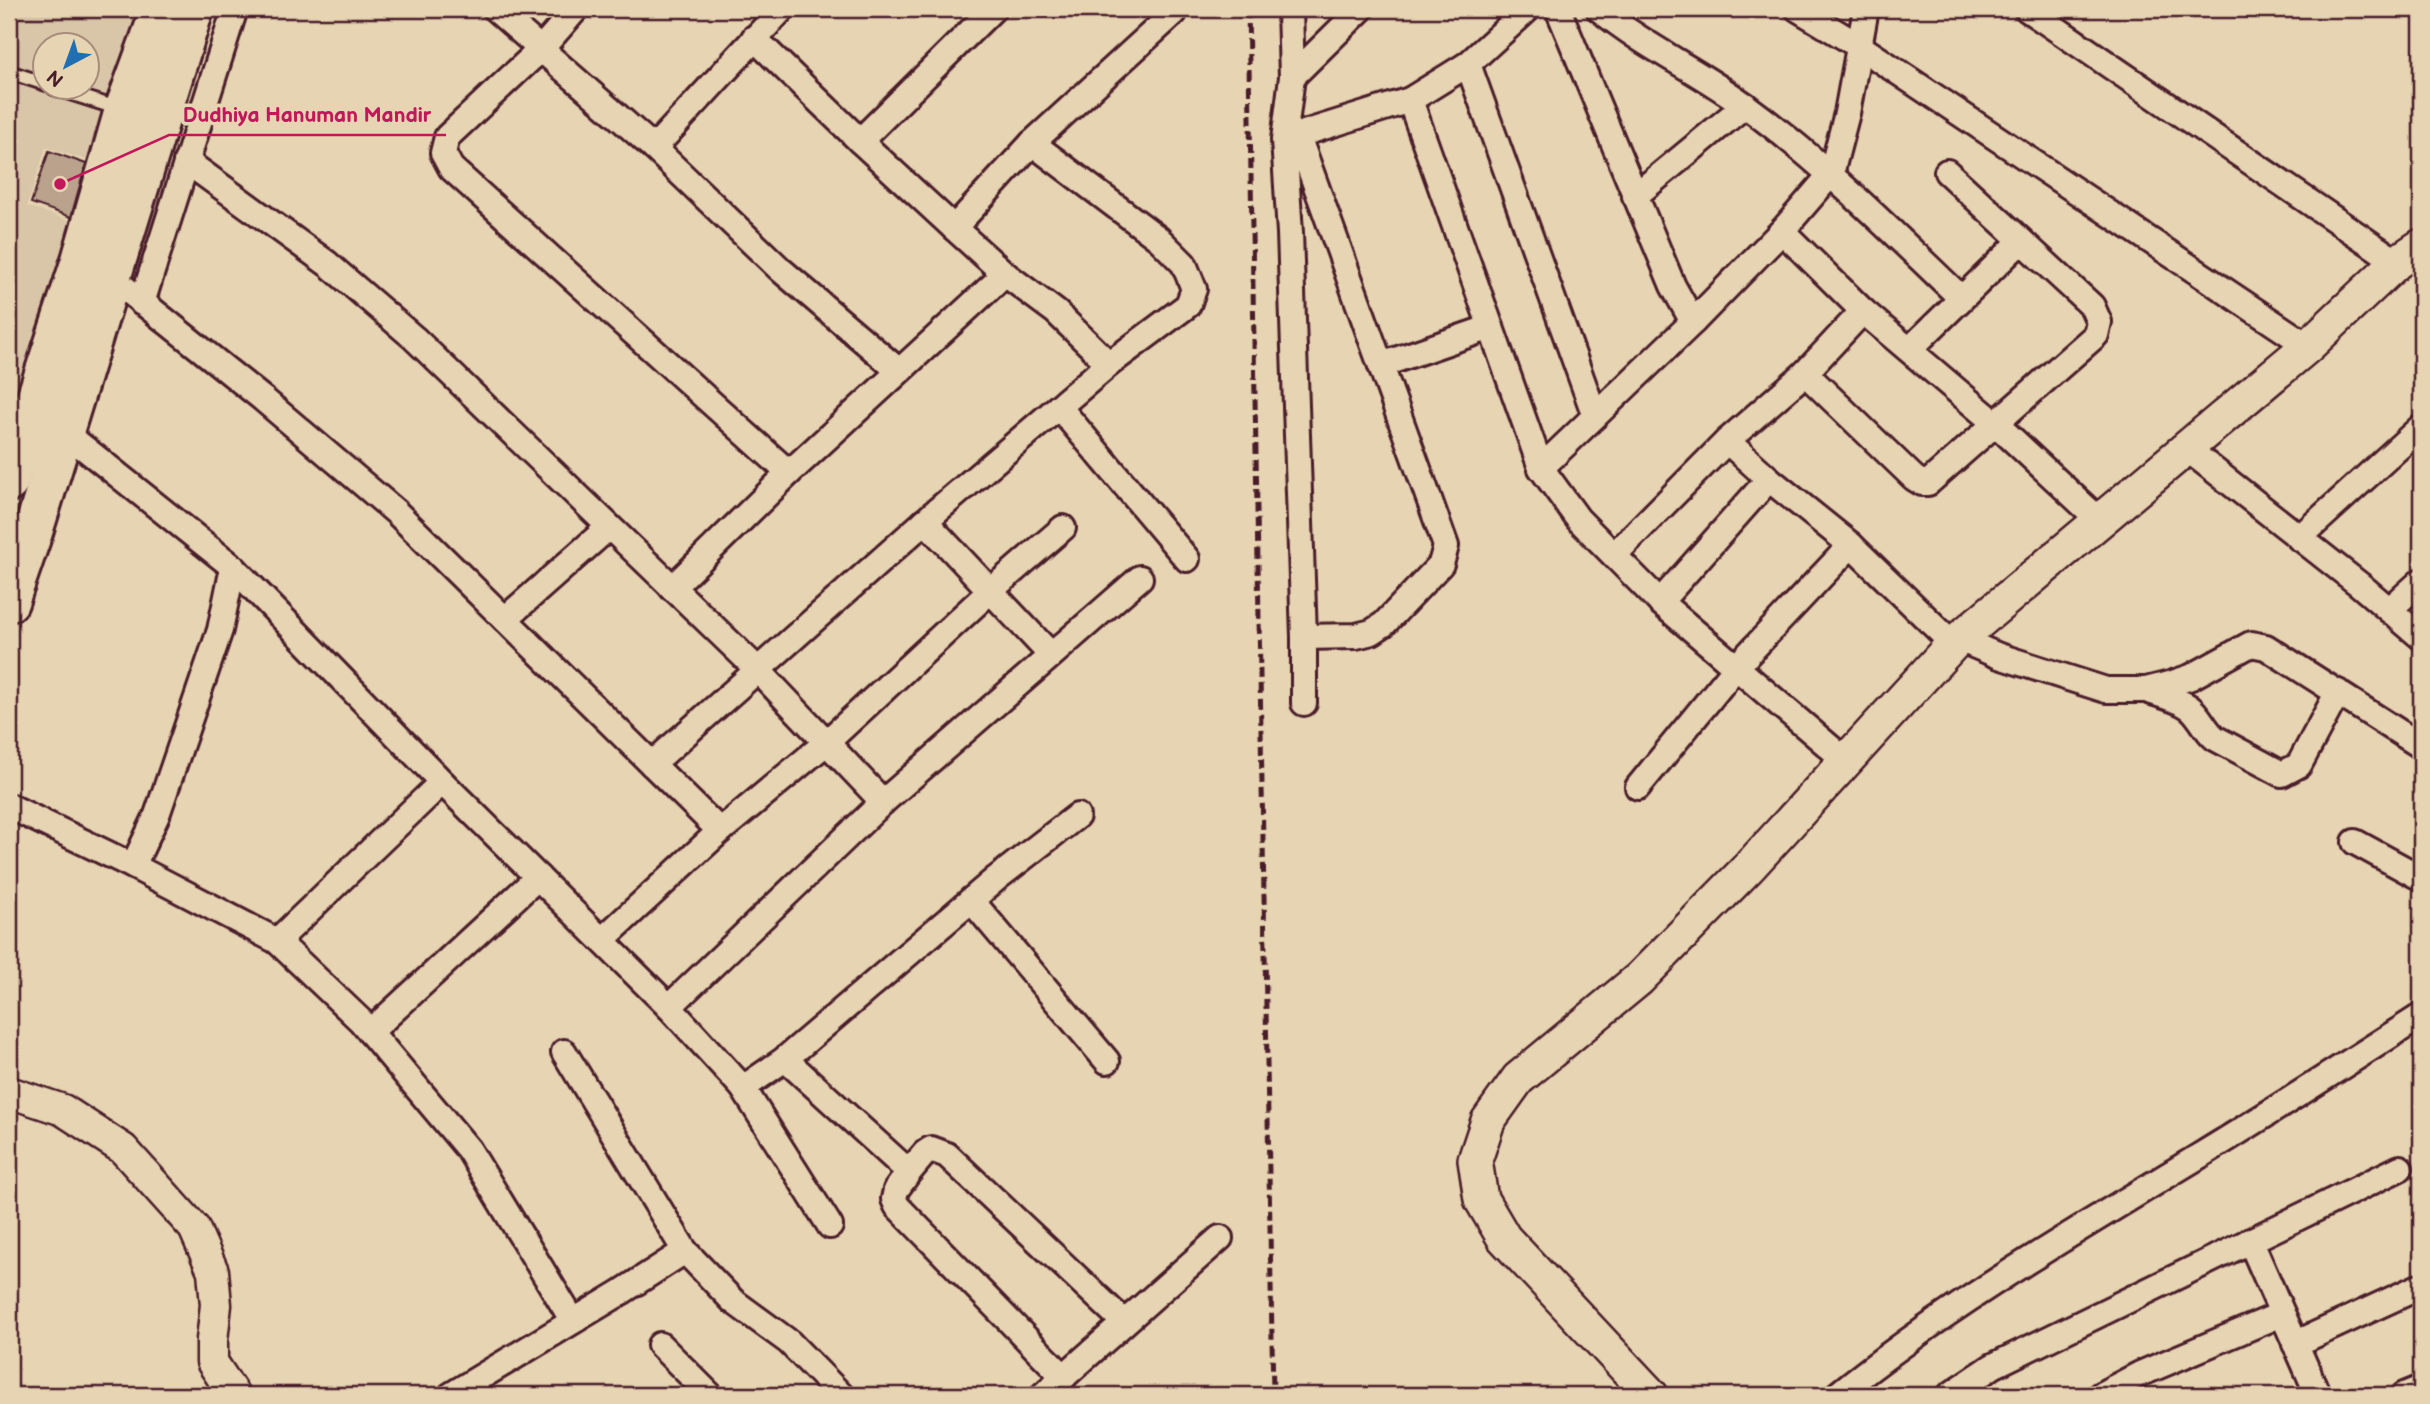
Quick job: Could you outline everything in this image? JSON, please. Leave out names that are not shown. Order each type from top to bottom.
[{"type":"highway","points":[[9,482],[81,260],[124,110],[161,9]]},
{"type":"highway","points":[[9,603],[194,9]]},
{"type":"main road","points":[[1651,1395],[1504,1238],[1481,1199],[1475,1160],[1488,1121],[1518,1079],[1639,979],[1748,868],[1956,642],[2308,346],[2409,254]]},
{"type":"street","points":[[142,303],[235,9]]},
{"type":"street","points":[[495,9],[654,148],[781,270],[899,371]]},
{"type":"street","points":[[576,9],[541,49],[447,136],[443,153],[451,168],[789,473]]},
{"type":"street","points":[[654,148],[782,9]]},
{"type":"street","points":[[860,141],[993,9]]},
{"type":"street","points":[[1290,9],[1290,233],[1304,703]]},
{"type":"street","points":[[1292,78],[1361,9]]},
{"type":"street","points":[[1291,138],[1410,100],[1468,64],[1528,9]]},
{"type":"street","points":[[1558,9],[1673,286],[1693,322]]},
{"type":"street","points":[[1600,9],[1619,25],[1745,105],[1830,174],[1961,298]]},
{"type":"street","points":[[1798,9],[1859,46],[2308,346]]},
{"type":"street","points":[[1541,468],[1693,322],[1782,231],[1830,174],[1847,113],[1866,9]]},
{"type":"street","points":[[2027,9],[2409,254]]},
{"type":"street","points":[[954,228],[1032,144],[1174,13]]},
{"type":"street","points":[[754,38],[954,228],[1005,274],[1056,312],[1109,364]]},
{"type":"street","points":[[1468,64],[1595,416]]},
{"type":"street","points":[[1410,100],[1541,468],[1577,519],[1660,602],[1846,761]]},
{"type":"street","points":[[1635,196],[1745,105]]},
{"type":"street","points":[[1291,138],[1381,365],[1446,546],[1441,564],[1384,624],[1372,632],[1356,636],[1304,637]]},
{"type":"street","points":[[652,764],[925,521],[1109,364],[1188,305],[1194,289],[1184,264],[1159,239],[1032,144]]},
{"type":"street","points":[[186,161],[328,264],[414,338],[757,669],[883,802]]},
{"type":"street","points":[[1805,373],[1922,483],[1934,479],[2096,335],[2099,322],[2092,306],[1947,172]]},
{"type":"street","points":[[1782,231],[1863,311],[1996,424],[2099,520]]},
{"type":"street","points":[[1910,349],[2021,241]]},
{"type":"street","points":[[672,588],[789,473],[1005,274]]},
{"type":"street","points":[[111,277],[263,399],[396,512],[720,831]]},
{"type":"street","points":[[1614,555],[1727,441],[1805,373],[1863,311]]},
{"type":"street","points":[[1381,365],[1491,327]]},
{"type":"street","points":[[32,406],[233,567],[442,782],[669,1007],[743,1088],[830,1226]]},
{"type":"street","points":[[1059,407],[1187,559]]},
{"type":"street","points":[[2300,538],[2421,427]]},
{"type":"street","points":[[1727,441],[1769,479],[1851,545],[1956,642],[2106,690],[2146,690],[2190,677],[2251,644],[2266,647],[2421,746]]},
{"type":"street","points":[[2186,448],[2360,585],[2421,638]]},
{"type":"street","points":[[1660,602],[1769,479]]},
{"type":"street","points":[[925,521],[1051,655]]},
{"type":"street","points":[[505,619],[609,527]]},
{"type":"street","points":[[602,940],[720,831],[827,742],[990,591],[1063,528]]},
{"type":"street","points":[[1638,787],[1738,666],[1851,545]]},
{"type":"street","points":[[133,866],[157,815],[215,643],[233,567]]},
{"type":"street","points":[[669,1007],[883,802],[1140,578]]},
{"type":"street","points":[[2389,610],[2421,581]]},
{"type":"street","points":[[2146,690],[2187,705],[2207,732],[2282,774],[2299,765],[2338,692]]},
{"type":"street","points":[[277,941],[442,782]]},
{"type":"street","points":[[9,806],[133,866],[277,941],[370,1032],[469,1150],[573,1321]]},
{"type":"street","points":[[743,1088],[785,1059],[971,901],[1077,816]]},
{"type":"street","points":[[2355,842],[2421,878]]},
{"type":"street","points":[[370,1032],[538,877]]},
{"type":"street","points":[[971,901],[1107,1061]]},
{"type":"street","points":[[1837,1395],[1929,1325],[2000,1277],[2247,1128],[2421,1016]]},
{"type":"street","points":[[564,1052],[685,1251],[733,1301],[789,1342],[841,1395]]},
{"type":"street","points":[[785,1059],[909,1172]]},
{"type":"street","points":[[9,1092],[63,1110],[123,1149],[194,1228],[213,1271],[216,1305],[212,1362],[234,1395]]},
{"type":"street","points":[[1064,1377],[897,1206],[894,1199],[896,1190],[925,1153],[931,1149],[947,1155],[1124,1322]]},
{"type":"street","points":[[1950,1395],[1993,1366],[2400,1168]]},
{"type":"street","points":[[1044,1395],[1220,1237]]},
{"type":"street","points":[[2250,1240],[2318,1395]]},
{"type":"street","points":[[451,1395],[685,1251]]},
{"type":"street","points":[[2295,1344],[2421,1286]]},
{"type":"street","points":[[2100,1395],[2140,1374],[2282,1314]]},
{"type":"street","points":[[660,1345],[710,1395]]},
{"type":"street","points":[[2404,1395],[2421,1388]]},
{"type":"lane","points":[[9,72],[32,80]]},
{"type":"lane","points":[[99,102],[124,110]]},
{"type":"shaded area","points":[[9,9],[138,9],[89,161],[46,147],[27,206],[71,221],[9,425]]},
{"type":"building","points":[[49,151],[86,164],[71,217],[31,203]]},
{"type":"railway","points":[[1248,9],[1273,1395]]},
{"type":"place","name":"Dudhiya Hanuman Mandir","points":[[60,184]]}]
